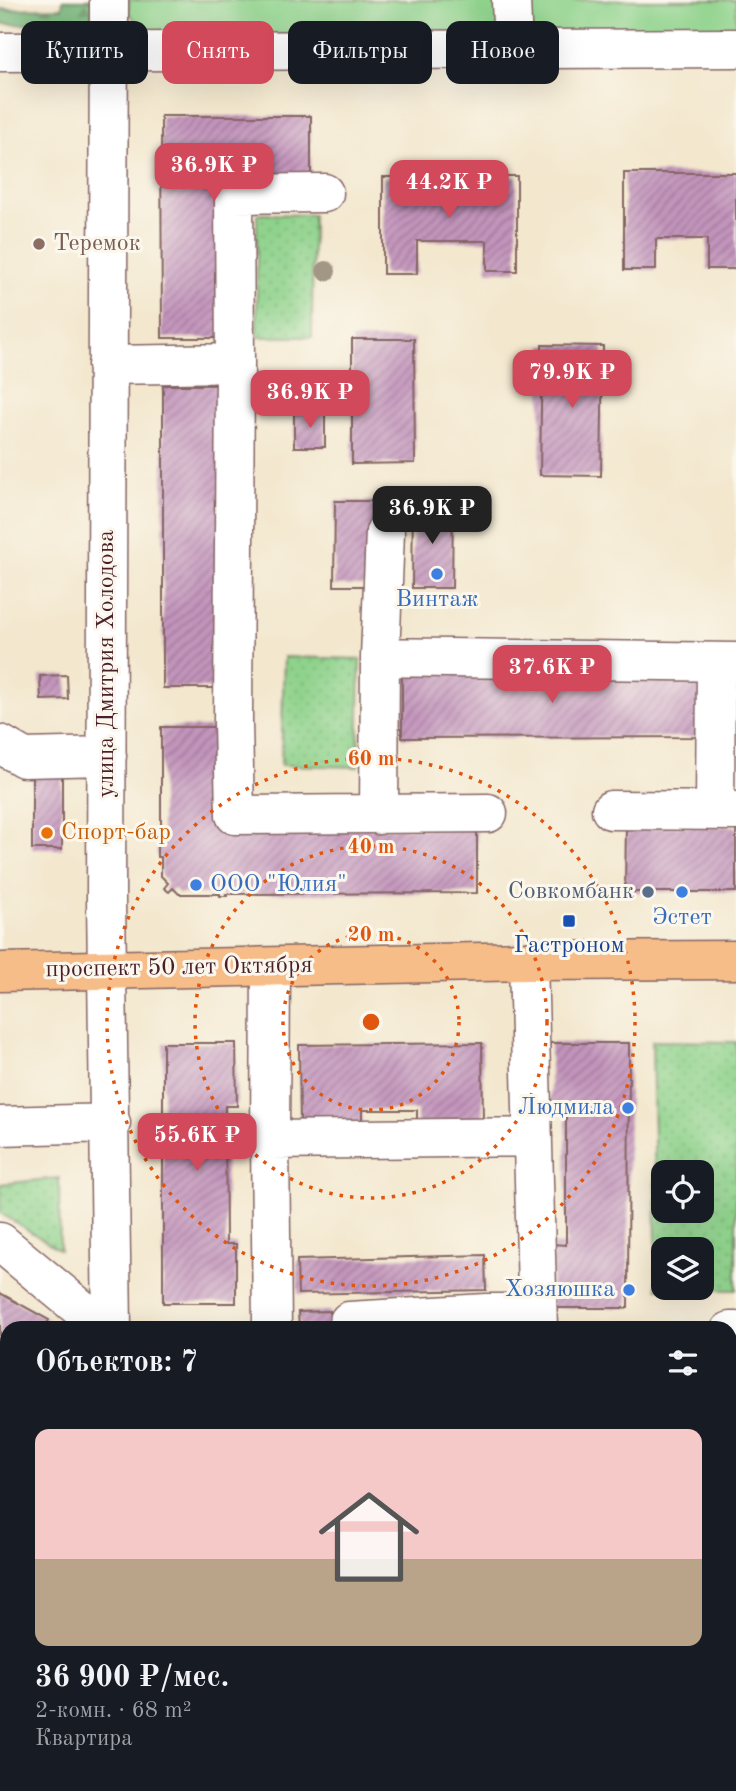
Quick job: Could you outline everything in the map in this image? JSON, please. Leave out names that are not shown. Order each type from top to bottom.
[{"type":"main road","name":"проспект 50 лет Октября","points":[[0,972],[528,961],[736,960]]},
{"type":"street","name":"улица Дмитрия Холодова","points":[[109,0],[109,21]]},
{"type":"street","points":[[511,0],[512,21]]},
{"type":"street","points":[[559,49],[736,48]]},
{"type":"street","points":[[148,51],[446,49]]},
{"type":"street","points":[[0,52],[21,52]]},
{"type":"street","name":"улица Дмитрия Холодова","points":[[108,84],[107,757],[112,1321]]},
{"type":"street","points":[[324,193],[234,194],[234,815],[488,813]]},
{"type":"street","points":[[107,365],[235,363]]},
{"type":"street","points":[[379,815],[380,657],[385,532]]},
{"type":"street","points":[[380,657],[726,662],[726,811],[611,810]]},
{"type":"street","points":[[0,744],[24,758],[107,757]]},
{"type":"street","points":[[349,1321],[486,1313],[537,1321],[528,961]]},
{"type":"street","points":[[271,967],[272,1321]]},
{"type":"street","points":[[0,1126],[111,1123]]},
{"type":"street","points":[[270,1140],[533,1137]]},
{"type":"street","points":[[0,1242],[96,1321]]},
{"type":"green space","points":[[63,0],[92,0],[92,21],[21,21],[21,24],[0,24],[0,9],[62,8]]},
{"type":"green space","points":[[129,0],[500,0],[501,21],[446,21],[446,34],[432,35],[432,21],[288,21],[288,36],[274,36],[274,21],[162,21],[162,37],[154,37],[148,31],[148,21],[137,21],[129,14]]},
{"type":"green space","points":[[526,0],[736,0],[736,32],[559,34],[559,21],[527,21]]},
{"type":"green space","points":[[257,214],[313,215],[312,337],[257,337]]},
{"type":"green space","points":[[284,657],[360,659],[358,767],[281,765]]},
{"type":"green space","points":[[652,1041],[736,1042],[736,1290],[714,1290],[714,1237],[656,1237],[656,1223],[714,1223],[714,1160],[654,1160]]},
{"type":"green space","points":[[59,1178],[60,1250],[0,1213],[1,1184]]},
{"type":"building","points":[[161,116],[311,116],[311,179],[221,179],[221,338],[162,338]]},
{"type":"building","points":[[624,173],[736,173],[736,269],[707,269],[707,239],[656,239],[656,270],[624,270]]},
{"type":"building","points":[[485,176],[517,176],[517,271],[487,271],[487,241],[417,241],[417,274],[383,274],[383,177],[416,177],[416,186],[485,186]]},
{"type":"building","points":[[352,339],[414,339],[415,463],[352,464]]},
{"type":"building","points":[[542,345],[603,346],[601,476],[540,475]]},
{"type":"building","points":[[163,385],[222,385],[222,688],[163,688]]},
{"type":"building","points":[[294,414],[325,414],[325,447],[294,447]]},
{"type":"building","points":[[335,501],[375,501],[374,586],[334,586]]},
{"type":"building","points":[[413,504],[453,504],[452,588],[412,588]]},
{"type":"building","points":[[703,672],[703,737],[402,738],[402,673]]},
{"type":"building","points":[[67,675],[68,699],[41,700],[40,676]]},
{"type":"building","points":[[161,727],[226,727],[226,828],[477,828],[477,893],[220,896],[179,894],[173,888],[169,892],[164,888],[168,883],[161,876],[161,857],[157,857],[157,838],[161,838]]},
{"type":"building","points":[[32,775],[62,775],[62,849],[32,849]]},
{"type":"building","points":[[626,826],[736,826],[736,892],[625,892]]},
{"type":"building","points":[[163,1043],[236,1043],[237,1106],[225,1106],[226,1244],[236,1244],[236,1303],[163,1303]]},
{"type":"building","points":[[482,1043],[483,1123],[417,1124],[417,1110],[362,1110],[362,1124],[300,1125],[299,1045]]},
{"type":"building","points":[[550,1043],[629,1043],[628,1308],[551,1308],[552,1244],[566,1245],[566,1109],[550,1108]]},
{"type":"building","points":[[485,1255],[486,1290],[298,1294],[297,1260]]},
{"type":"building","points":[[0,1293],[49,1320],[48,1321],[0,1321]]},
{"type":"building","points":[[330,1311],[330,1321],[299,1321],[298,1312]]},
{"type":"place","name":"Теремок","points":[[39,244]]},
{"type":"place","name":"Винтаж","points":[[437,574]]},
{"type":"place","name":"Спорт-бар","points":[[47,833]]},
{"type":"place","name":"ООО \"Юлия\"","points":[[196,885]]},
{"type":"place","name":"Совкомбанк","points":[[648,892]]},
{"type":"place","name":"Эстет","points":[[682,892]]},
{"type":"place","name":"Гастроном","points":[[569,921]]},
{"type":"place","name":"Людмила","points":[[628,1108]]},
{"type":"place","name":"Хозяюшка","points":[[629,1290]]}]
